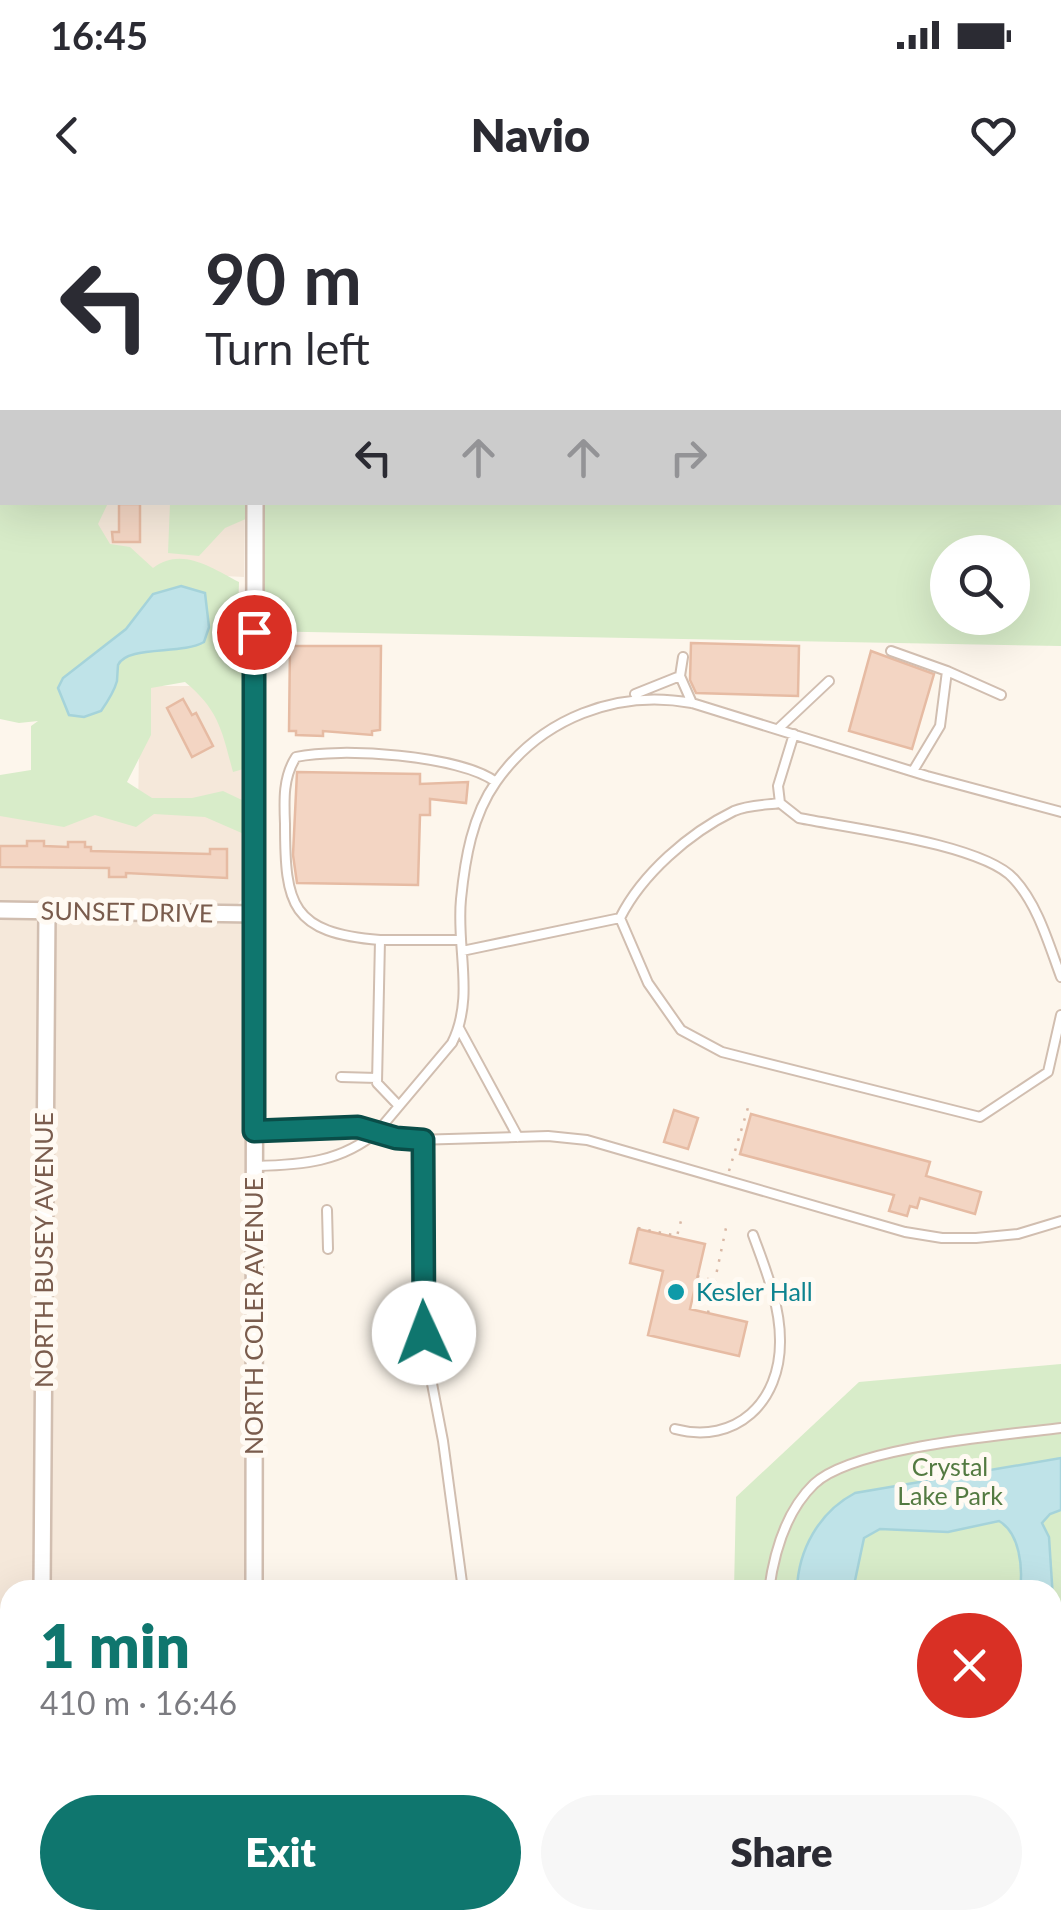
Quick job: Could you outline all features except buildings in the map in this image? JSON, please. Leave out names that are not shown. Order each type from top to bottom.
[{"type":"street","name":"NORTH COLER AVENUE","points":[[254,505],[254,1580]]},
{"type":"street","name":"SUNSET DRIVE","points":[[0,910],[254,914]]},
{"type":"street","name":"NORTH BUSEY AVENUE","points":[[42,1580],[47,910]]},
{"type":"lane","points":[[891,650],[1001,695]]},
{"type":"lane","points":[[682,657],[680,676],[692,702]]},
{"type":"lane","points":[[914,772],[940,726],[947,671]]},
{"type":"lane","points":[[618,702],[680,676]]},
{"type":"lane","points":[[778,729],[829,681]]},
{"type":"lane","points":[[254,1166],[295,1166],[357,1149],[378,1132],[444,1052],[459,1028],[464,989],[460,902],[470,841],[496,782],[521,754],[547,732],[593,709],[642,697],[692,702],[914,772],[1061,812]]},
{"type":"lane","points":[[794,734],[778,786],[780,802],[799,818],[963,850],[1013,877],[1033,908],[1061,977]]},
{"type":"lane","points":[[459,940],[380,940],[329,932],[292,904],[285,872],[287,770],[296,756],[326,752],[422,758],[482,772],[496,782]]},
{"type":"lane","points":[[780,802],[737,809],[686,842],[632,894],[620,918],[648,983],[681,1030],[722,1052],[980,1117],[1048,1072],[1061,1015]]},
{"type":"lane","points":[[462,951],[620,918]]},
{"type":"lane","points":[[380,940],[377,1083],[398,1105]]},
{"type":"lane","points":[[459,1028],[518,1137]]},
{"type":"lane","points":[[341,1078],[377,1078]]},
{"type":"lane","points":[[254,1131],[358,1127],[396,1138],[423,1140],[548,1136],[587,1140],[905,1232],[942,1238],[1018,1234],[1061,1221]]},
{"type":"lane","points":[[423,1140],[424,1342],[443,1440],[462,1580]]},
{"type":"lane","points":[[327,1210],[328,1249]]},
{"type":"lane","points":[[675,1429],[698,1435],[740,1423],[758,1408],[774,1379],[780,1360],[780,1336],[770,1282],[753,1235]]},
{"type":"lane","points":[[771,1580],[778,1550],[800,1500],[822,1478],[841,1467],[886,1454],[1061,1428]]},
{"type":"path","points":[[726,1182],[750,1102]]},
{"type":"path","points":[[638,1228],[677,1236],[682,1217]]},
{"type":"path","points":[[708,1313],[726,1228]]},
{"type":"path","points":[[698,1276],[715,1281]]},
{"type":"shaded area","points":[[25,505],[245,505],[244,577],[26,566]]},
{"type":"shaded area","points":[[140,686],[251,686],[250,890],[238,904],[0,901],[0,813],[138,812]]},
{"type":"shaded area","points":[[0,910],[254,914],[254,1580],[0,1580]]},
{"type":"green space","points":[[0,505],[107,505],[98,524],[110,544],[130,547],[153,568],[185,559],[239,582],[232,645],[242,635],[248,649],[247,768],[233,772],[212,712],[185,682],[151,688],[151,735],[127,782],[152,798],[192,798],[223,791],[244,801],[244,834],[205,817],[154,814],[136,827],[95,815],[64,827],[0,816],[0,775],[31,770],[31,726],[38,721],[0,719]]},
{"type":"green space","points":[[170,505],[248,505],[248,518],[225,528],[199,556],[168,553]]},
{"type":"green space","points":[[255,505],[1061,505],[1061,646],[254,631]]},
{"type":"green space","name":"Crystal Lake Park","points":[[1061,1364],[1061,1580],[734,1580],[736,1497],[859,1382]]},
{"type":"water","points":[[181,586],[205,593],[209,627],[204,642],[123,659],[118,665],[114,689],[101,711],[84,717],[69,715],[58,688],[63,678],[126,629],[153,594]]},
{"type":"water","points":[[1061,1458],[1061,1510],[1042,1523],[1049,1537],[1052,1580],[1021,1580],[1016,1542],[999,1521],[948,1532],[880,1529],[864,1538],[855,1580],[798,1580],[806,1547],[821,1521],[855,1493]]},
{"type":"place","name":"Kesler Hall","points":[[676,1292]]},
{"type":"route","points":[[254,632],[254,1131],[358,1127],[396,1138],[423,1140],[424,1333]]}]
